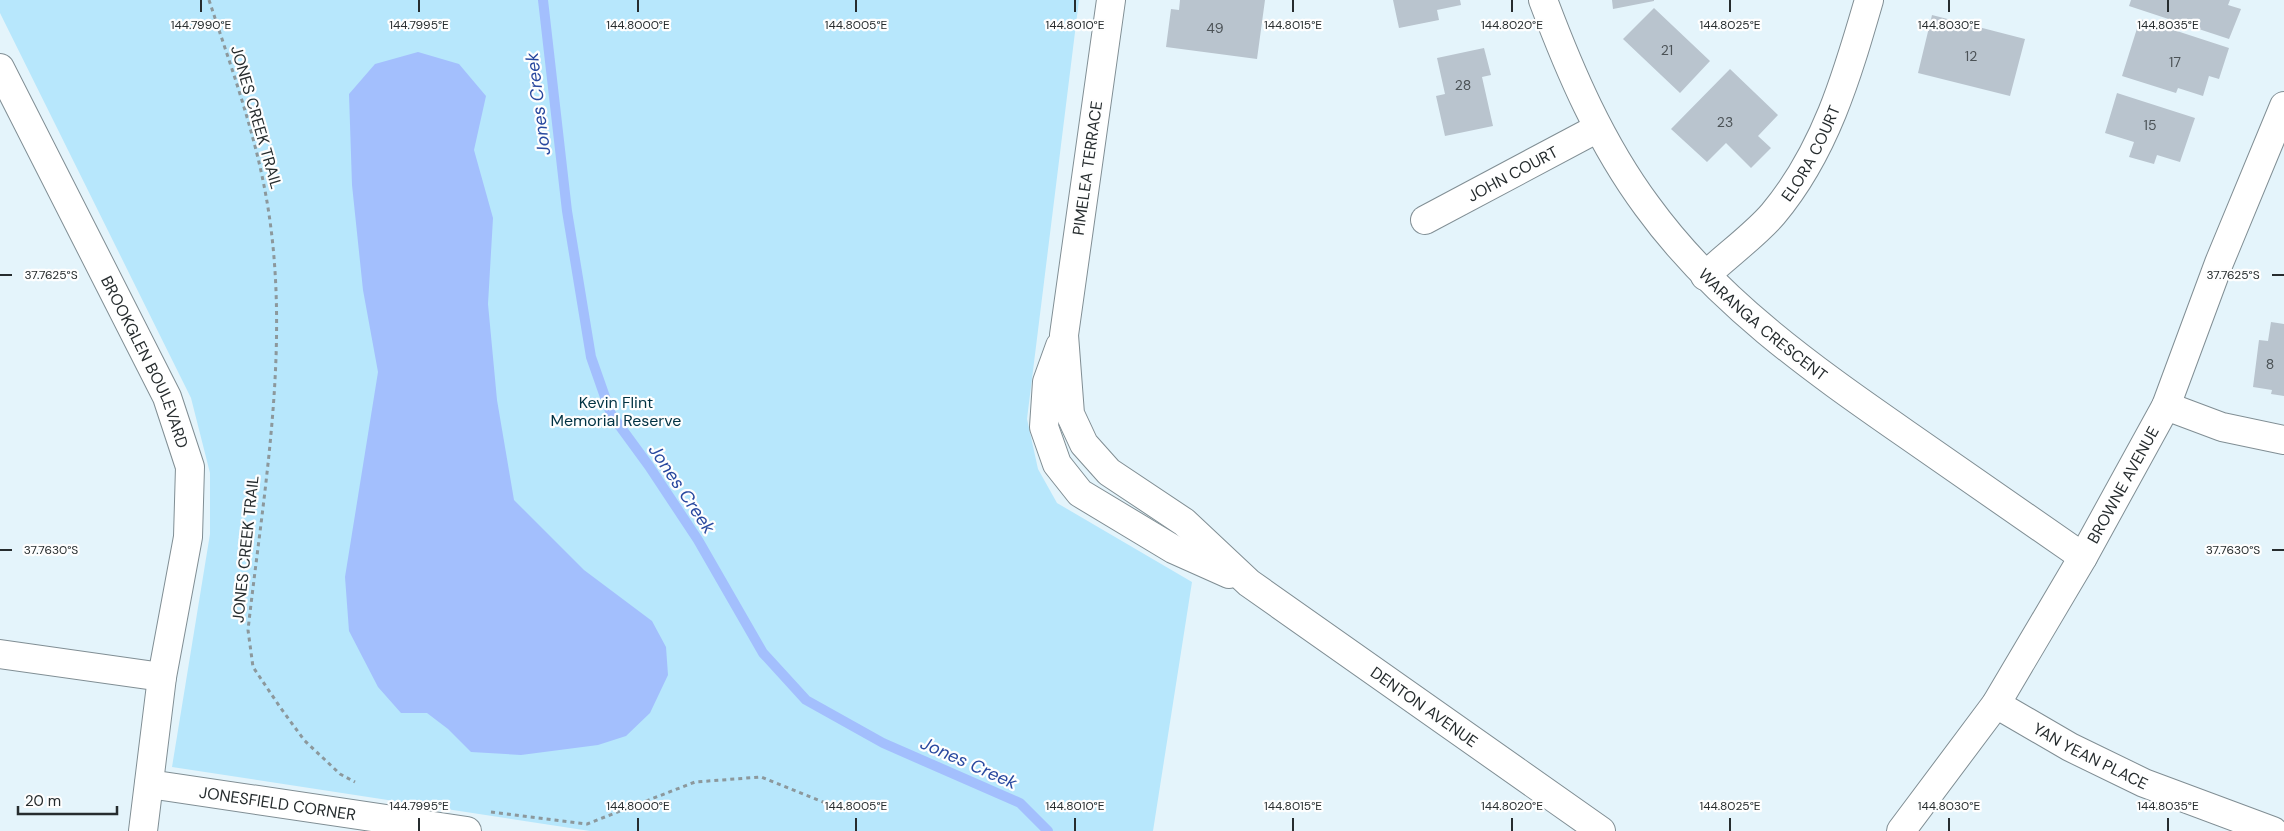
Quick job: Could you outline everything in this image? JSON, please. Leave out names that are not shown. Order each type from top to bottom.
[{"type":"street","name":"PIMELEA TERRACE","points":[[1056,464],[1044,427],[1047,382],[1064,335],[1111,0]]},
{"type":"street","name":"WARANGA CRESCENT","points":[[1544,0],[1569,69],[1598,128],[1646,206],[1705,276],[1777,342],[2083,557]]},
{"type":"street","name":"ELORA COURT","points":[[1705,276],[1772,215],[1817,150],[1844,85],[1869,0]]},
{"type":"street","name":"BROOKGLEN BOULEVARD","points":[[0,68],[167,397],[190,467],[188,537],[162,677],[143,831]]},
{"type":"street","name":"BROWNE AVENUE","points":[[1901,831],[1996,704],[2083,557],[2166,406],[2219,263],[2284,106]]},
{"type":"street","name":"JOHN COURT","points":[[1425,220],[1598,128]]},
{"type":"street","name":"PIMELEA TERRACE","points":[[1064,335],[1070,414],[1084,444]]},
{"type":"street","points":[[2166,406],[2222,426],[2284,440]]},
{"type":"street","name":"DENTON AVENUE","points":[[1084,444],[1109,472],[1184,522],[1249,583],[1601,831]]},
{"type":"street","name":"DENTON AVENUE","points":[[1056,464],[1080,493],[1173,549],[1249,583]]},
{"type":"street","points":[[0,654],[162,677]]},
{"type":"street","name":"YAN YEAN PLACE","points":[[1996,704],[2070,748],[2144,783],[2273,831]]},
{"type":"street","name":"JONESFIELD CORNER","points":[[149,784],[467,831]]},
{"type":"path","name":"JONES CREEK TRAIL","points":[[209,0],[246,113],[264,187],[276,289],[276,367],[248,630],[253,667],[304,740],[340,774],[357,783]]},
{"type":"path","points":[[489,812],[587,824],[695,782],[762,777],[833,806]]},
{"type":"green space","name":"Kevin Flint Memorial Reserve","points":[[0,0],[1079,0],[1027,419],[1038,469],[1057,503],[1192,582],[1153,831],[590,831],[172,767],[210,534],[210,473],[191,398],[0,13]]},
{"type":"water","points":[[418,52],[459,64],[486,96],[474,150],[493,218],[488,304],[497,400],[514,500],[584,570],[652,621],[666,647],[668,675],[650,713],[626,736],[598,745],[521,755],[471,752],[448,729],[427,713],[401,713],[378,687],[349,631],[345,577],[378,372],[363,290],[352,185],[349,94],[375,64]]},
{"type":"building","points":[[1180,0],[1265,0],[1257,59],[1166,47],[1171,9],[1179,10]]},
{"type":"building","points":[[1393,0],[1460,0],[1461,5],[1437,10],[1439,20],[1399,28]]},
{"type":"building","points":[[1612,0],[1654,0],[1654,1],[1613,9]]},
{"type":"building","points":[[2131,0],[2230,0],[2228,5],[2241,9],[2229,39],[2129,6]]},
{"type":"building","points":[[1654,8],[1710,61],[1680,93],[1623,39]]},
{"type":"building","points":[[1932,15],[2025,39],[2010,96],[1918,73]]},
{"type":"building","points":[[2140,19],[2229,48],[2219,79],[2209,76],[2203,96],[2178,88],[2176,93],[2122,76]]},
{"type":"building","points":[[1484,48],[1491,75],[1482,77],[1493,126],[1445,136],[1436,96],[1445,94],[1437,58]]},
{"type":"building","points":[[1730,69],[1778,115],[1758,136],[1771,148],[1751,168],[1726,143],[1707,162],[1671,129]]},
{"type":"building","points":[[2117,93],[2195,118],[2180,162],[2157,155],[2154,164],[2129,157],[2134,142],[2105,133]]},
{"type":"building","points":[[2271,322],[2284,324],[2284,396],[2271,394],[2272,390],[2253,387],[2259,340],[2268,341]]},
{"type":"waterway","name":"Jones Creek","points":[[543,0],[567,211],[591,357],[611,414],[649,466],[698,540],[763,653],[806,700],[883,743],[1020,803],[1048,831]]}]
